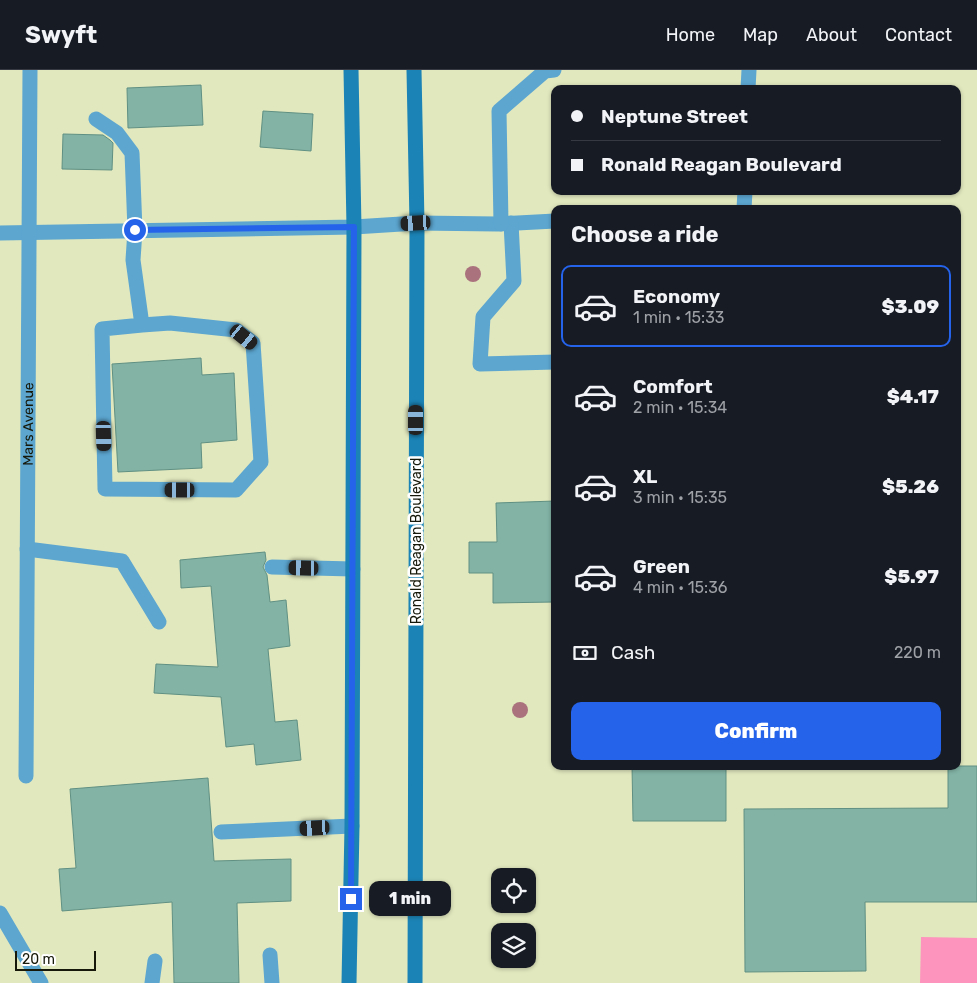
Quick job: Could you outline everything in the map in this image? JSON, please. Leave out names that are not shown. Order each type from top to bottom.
[{"type":"main road","points":[[350,983],[354,227],[351,70]]},
{"type":"main road","name":"Ronald Reagan Boulevard","points":[[414,70],[416,223],[415,983]]},
{"type":"street","name":"Mars Avenue","points":[[26,776],[30,70]]},
{"type":"street","points":[[551,362],[480,364],[483,317],[514,282],[506,223],[499,111],[545,70],[554,70]]},
{"type":"street","points":[[748,85],[749,70]]},
{"type":"street","points":[[96,119],[117,133],[132,153],[135,230],[133,260],[142,325]]},
{"type":"street","points":[[0,233],[354,227],[416,223],[551,221]]},
{"type":"street","points":[[170,323],[236,330],[252,343],[261,462],[236,490],[106,489],[102,329],[142,325],[170,323]]},
{"type":"street","points":[[27,549],[122,561],[159,622]]},
{"type":"street","points":[[272,567],[353,569]]},
{"type":"street","points":[[221,832],[352,826]]},
{"type":"street","points":[[0,914],[41,983]]},
{"type":"street","points":[[270,955],[272,983]]},
{"type":"street","points":[[152,983],[155,961]]},
{"type":"shaded area","points":[[921,937],[977,938],[977,983],[920,983]]},
{"type":"building","points":[[201,85],[203,125],[128,128],[127,88]]},
{"type":"building","points":[[263,111],[313,114],[311,151],[260,147]]},
{"type":"building","points":[[63,134],[103,135],[110,140],[113,143],[112,170],[62,169]]},
{"type":"building","points":[[201,358],[202,375],[234,373],[237,440],[201,443],[202,468],[118,472],[112,364]]},
{"type":"building","points":[[551,501],[551,602],[493,603],[493,573],[469,573],[469,542],[497,542],[496,503]]},
{"type":"building","points":[[265,552],[266,560],[263,567],[267,575],[270,602],[286,600],[290,646],[268,649],[275,722],[297,720],[301,760],[256,765],[254,744],[226,747],[221,697],[154,693],[156,664],[218,667],[211,586],[181,588],[180,560]]},
{"type":"building","points":[[961,766],[977,766],[977,902],[865,902],[866,971],[745,972],[744,809],[948,808],[948,770],[961,770]]},
{"type":"building","points":[[632,770],[726,770],[726,821],[633,821]]},
{"type":"building","points":[[208,778],[214,861],[291,859],[291,901],[237,903],[239,983],[174,983],[172,902],[62,911],[59,869],[76,868],[70,789]]},
{"type":"route","points":[[135,230],[354,227],[351,899]]}]
